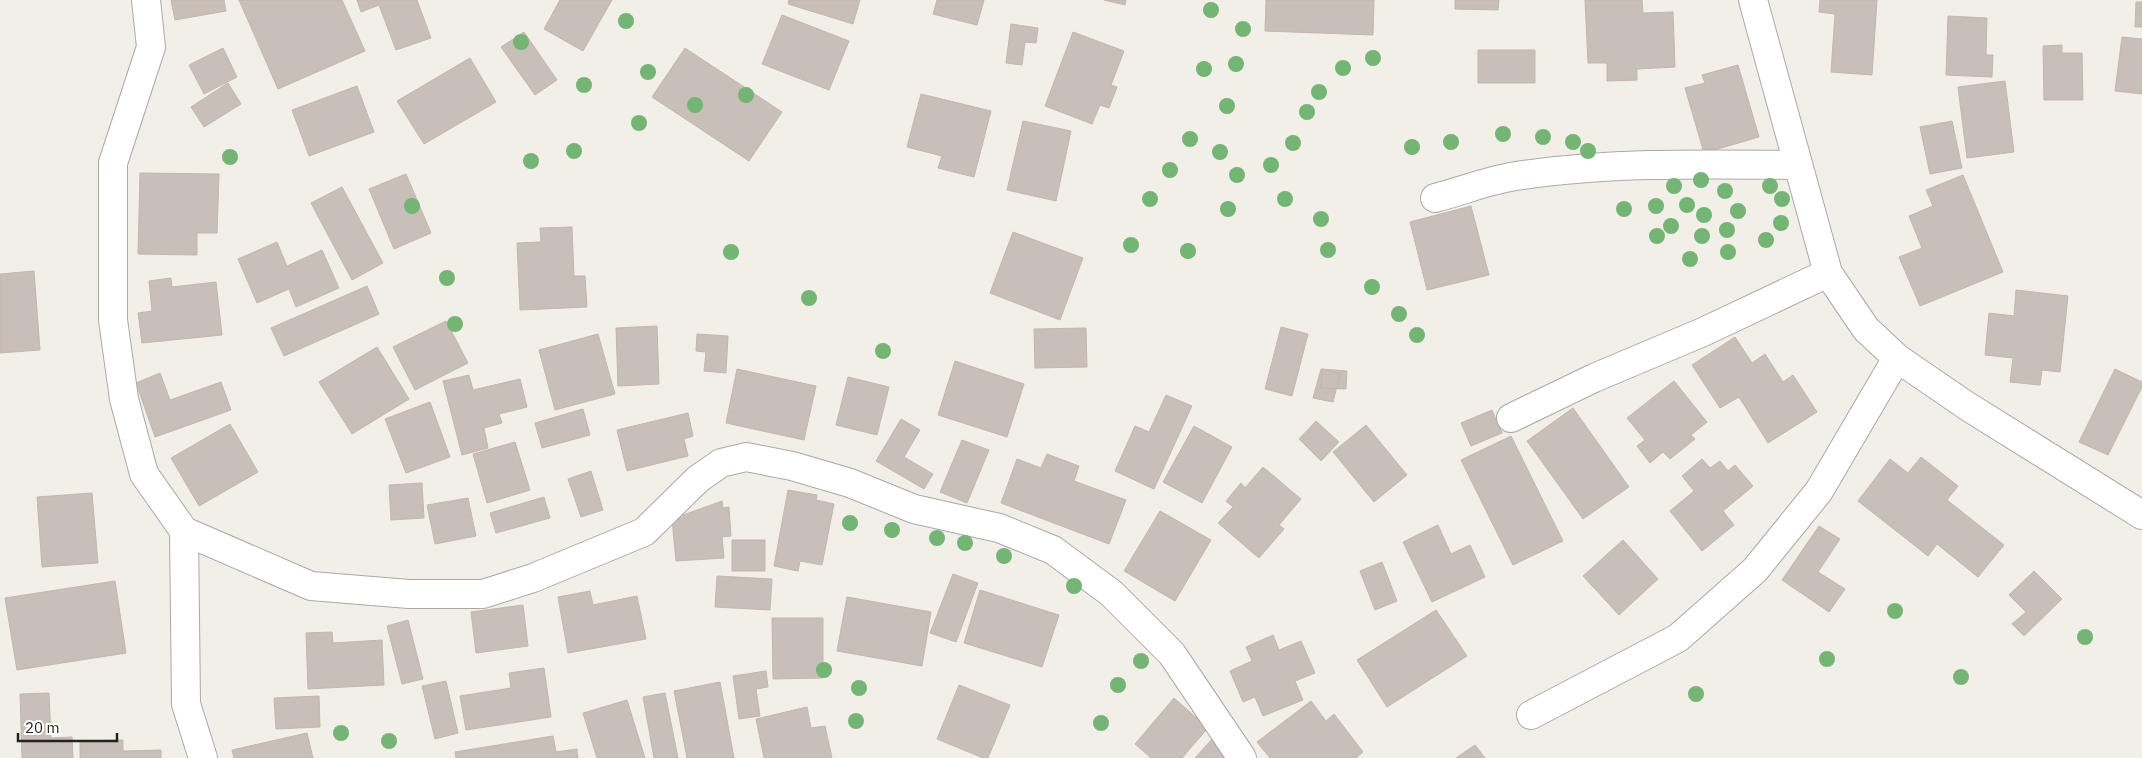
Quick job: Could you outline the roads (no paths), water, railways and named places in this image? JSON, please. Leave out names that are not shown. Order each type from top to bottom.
[{"type":"street","points":[[146,0],[151,47],[113,162],[113,320],[124,399],[144,474],[184,531],[311,586],[409,594],[483,594],[532,578],[644,532],[698,479],[721,463],[746,457],[792,466],[850,484],[914,509],[999,528],[1053,550],[1111,593],[1172,654],[1242,758]]},
{"type":"street","points":[[1753,0],[1828,273],[1866,328],[1897,358],[1967,406],[2142,514]]},
{"type":"street","points":[[1435,198],[1514,176],[1561,171],[1669,163],[1798,165]]},
{"type":"street","points":[[1511,418],[1594,378],[1703,332],[1828,273]]},
{"type":"street","points":[[1531,715],[1678,638],[1755,570],[1819,491],[1897,358]]},
{"type":"street","points":[[184,531],[186,704],[203,758]]}]
